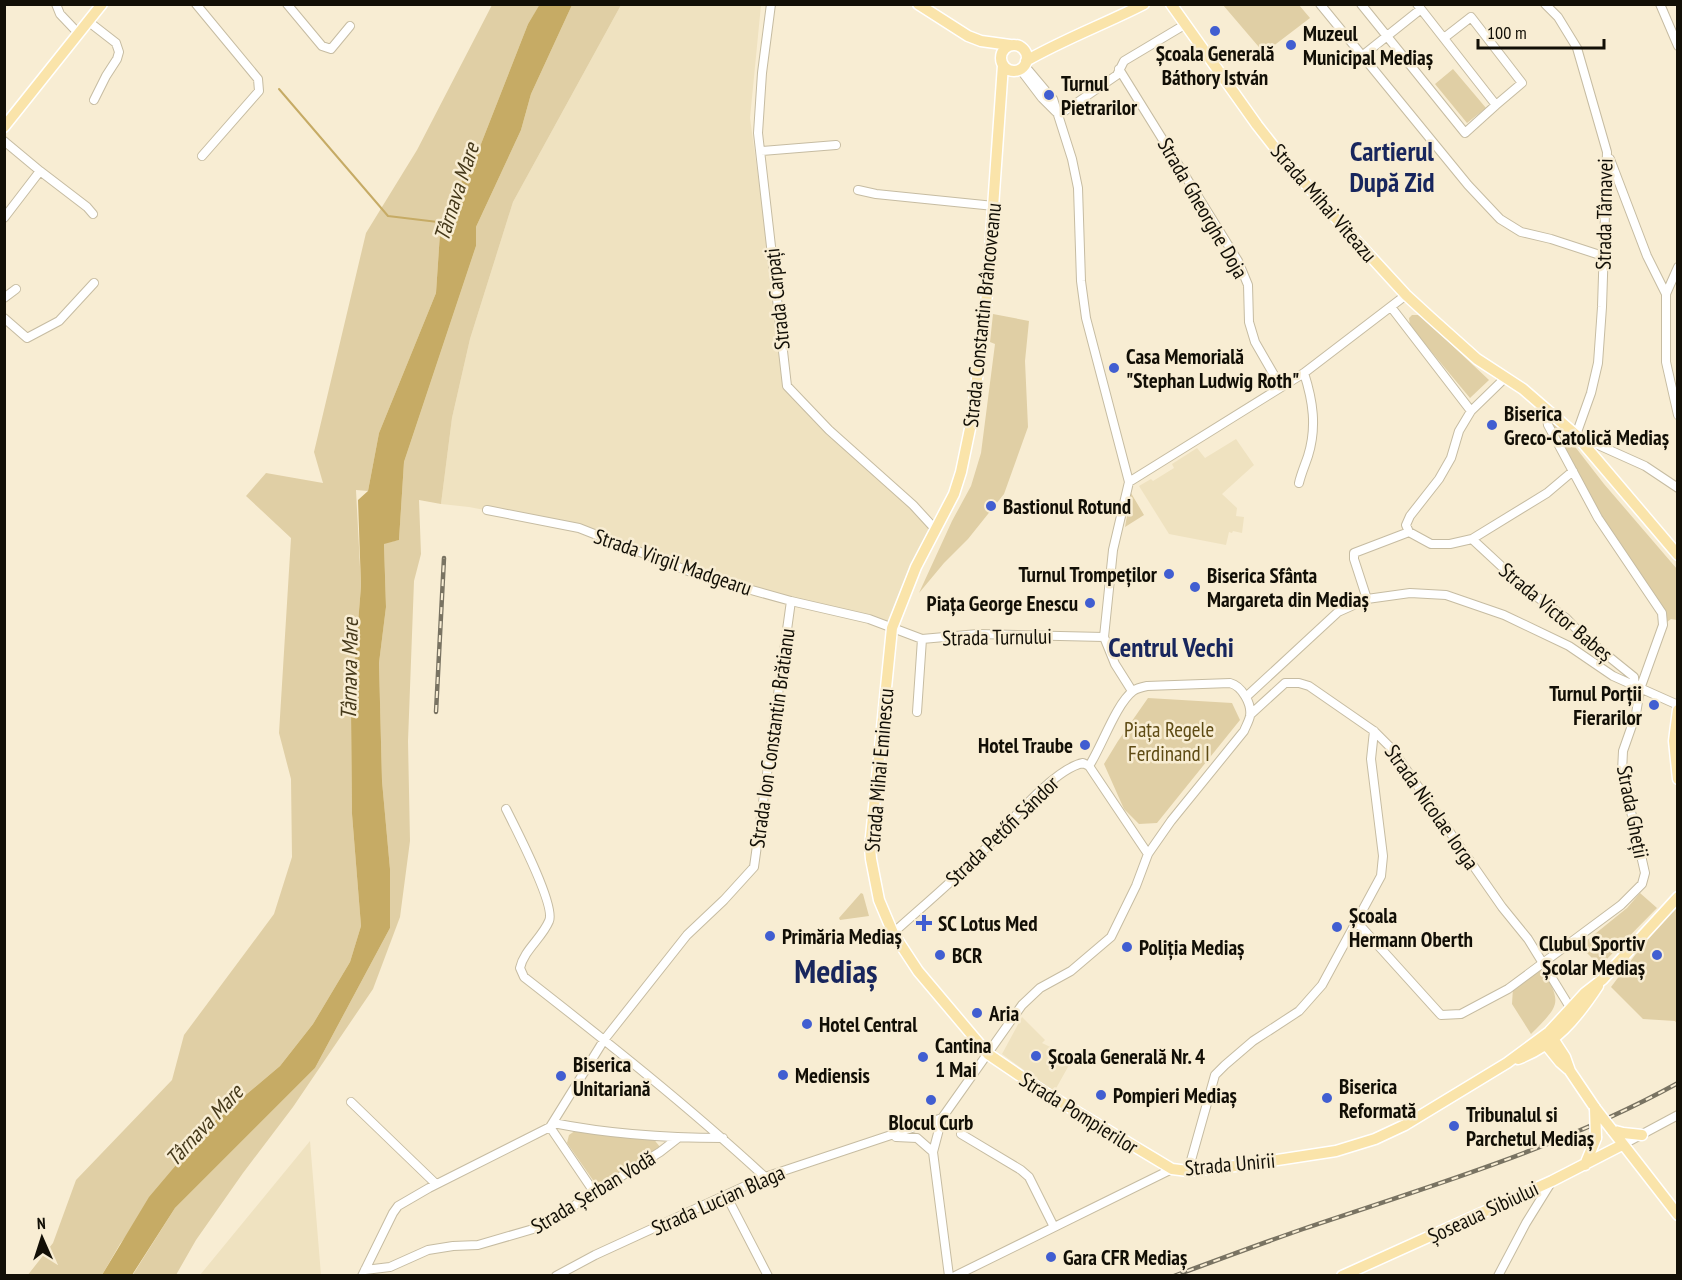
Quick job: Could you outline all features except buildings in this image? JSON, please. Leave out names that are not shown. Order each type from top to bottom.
[{"type":"main road","points":[[4,128],[102,4]]},
{"type":"main road","points":[[918,4],[981,41],[1016,46],[1053,45]]},
{"type":"main road","points":[[1021,67],[1053,45],[1104,25],[1144,4]]},
{"type":"main road","name":"Strada Mihai Viteazu","points":[[1171,4],[1282,157],[1406,295],[1477,359],[1506,376],[1575,435],[1677,555]]},
{"type":"main road","points":[[981,41],[1002,61],[1021,67]]},
{"type":"main road","points":[[1002,61],[1003,50],[1016,46]]},
{"type":"main road","points":[[1016,46],[1026,53],[1021,67]]},
{"type":"main road","name":"Strada Constantin Brâncoveanu","points":[[936,530],[958,483],[972,419],[986,307],[1002,61]]},
{"type":"main road","name":"Strada Constantin Brâncoveanu","points":[[1001,93],[1021,67]]},
{"type":"main road","name":"Strada Mihai Eminescu","points":[[936,530],[916,567],[892,628],[870,847],[879,900],[893,933],[918,971],[988,1054]]},
{"type":"main road","points":[[1677,711],[1674,741],[1677,779]]},
{"type":"main road","points":[[1548,1039],[1566,1029],[1603,979],[1677,897]]},
{"type":"main road","points":[[1548,1039],[1585,993],[1603,979]]},
{"type":"main road","points":[[1548,1039],[1565,1057],[1570,1071],[1595,1108],[1677,1215]]},
{"type":"main road","name":"Strada Unirii","points":[[1172,1169],[1188,1171],[1245,1166],[1361,1144],[1405,1125],[1548,1039]]},
{"type":"main road","name":"Strada Pompierilor","points":[[988,1054],[1044,1092],[1172,1169]]},
{"type":"main road","points":[[1585,1165],[1596,1138],[1595,1108]]},
{"type":"main road","points":[[1612,1130],[1642,1135]]},
{"type":"main road","name":"Șoseaua Sibiului","points":[[1342,1275],[1552,1181],[1622,1145]]},
{"type":"street","points":[[56,4],[60,14],[79,34]]},
{"type":"street","points":[[287,4],[326,49],[331,49],[350,26]]},
{"type":"street","name":"Strada Carpați","points":[[771,4],[759,108],[761,151],[787,386],[829,430],[913,505],[936,530]]},
{"type":"street","points":[[1320,4],[1468,185],[1500,219],[1521,232],[1604,256]]},
{"type":"street","points":[[1360,4],[1465,133],[1522,83],[1471,17],[1444,38]]},
{"type":"street","name":"Strada Târnavei","points":[[1545,4],[1558,17],[1577,48],[1607,152],[1598,363],[1591,393],[1575,435]]},
{"type":"street","points":[[1660,4],[1677,46]]},
{"type":"street","points":[[197,5],[258,79],[260,86],[259,91],[202,156]]},
{"type":"street","points":[[1362,56],[1419,7],[1496,105]]},
{"type":"street","points":[[89,22],[116,44],[119,52],[94,100]]},
{"type":"street","points":[[1059,115],[1117,75],[1124,61],[1186,24]]},
{"type":"street","points":[[1021,67],[1042,98],[1059,115]]},
{"type":"street","points":[[1021,67],[1045,90]]},
{"type":"street","name":"Strada Gheorghe Doja","points":[[1119,69],[1238,261],[1248,285],[1250,322],[1255,342],[1281,387]]},
{"type":"street","points":[[1053,99],[1078,188],[1081,281],[1086,318],[1130,482],[1113,550],[1104,637],[1115,664],[1132,691]]},
{"type":"street","points":[[4,141],[93,214]]},
{"type":"street","points":[[761,151],[836,145]]},
{"type":"street","points":[[1607,152],[1621,193],[1666,294]]},
{"type":"street","points":[[4,218],[40,171]]},
{"type":"street","points":[[858,189],[876,194],[994,206]]},
{"type":"street","points":[[1654,269],[1676,270],[1666,294],[1666,362],[1677,415]]},
{"type":"street","points":[[4,318],[27,338],[59,321],[94,283]]},
{"type":"street","points":[[4,298],[16,289]]},
{"type":"street","points":[[1130,482],[1304,373],[1406,295]]},
{"type":"street","points":[[1391,307],[1472,411]]},
{"type":"street","points":[[1299,483],[1308,455],[1314,417],[1312,400],[1304,373]]},
{"type":"street","points":[[1506,376],[1472,411],[1459,431],[1451,458],[1439,479],[1410,516],[1406,525],[1409,532],[1431,544],[1450,544],[1472,539],[1547,493],[1573,471]]},
{"type":"street","points":[[1545,408],[1548,425],[1598,518],[1662,613],[1664,626],[1637,688]]},
{"type":"street","points":[[1575,435],[1645,466],[1677,488]]},
{"type":"street","name":"Strada Virgil Madgearu","points":[[487,510],[579,528],[701,576],[791,601],[869,619],[892,628]]},
{"type":"street","points":[[1367,599],[1354,553],[1409,532]]},
{"type":"street","name":"Strada Victor Babeș","points":[[1472,539],[1526,589],[1566,618],[1582,635],[1634,676],[1637,688]]},
{"type":"street","points":[[1246,697],[1338,612],[1367,599],[1410,593],[1446,595],[1534,628],[1569,646],[1613,676],[1677,705]]},
{"type":"street","name":"Strada Ion Constantin Brătianu","points":[[551,1125],[604,1040],[687,935],[754,867],[791,601]]},
{"type":"street","name":"Strada Turnului","points":[[892,628],[922,639],[978,634],[1104,637]]},
{"type":"street","points":[[917,712],[922,639]]},
{"type":"street","points":[[949,1275],[933,1152],[942,1118],[1022,1005],[1040,988],[1071,971],[1111,937],[1136,886],[1148,854],[1171,821],[1244,731],[1251,714],[1246,697],[1238,686],[1230,682],[1147,686],[1132,691],[1123,703],[1089,766],[1148,854]]},
{"type":"street","name":"Strada Nicolae Iorga","points":[[1251,714],[1285,683],[1299,683],[1310,686],[1374,731],[1392,748],[1502,908],[1528,939],[1571,1009]]},
{"type":"street","name":"Strada Gheții","points":[[1544,962],[1621,905],[1644,879],[1645,873],[1622,772],[1622,761],[1636,714],[1637,688]]},
{"type":"street","points":[[1188,1171],[1213,1081],[1225,1065],[1253,1041],[1299,1011],[1311,999],[1322,985],[1377,885],[1383,867],[1371,759],[1374,731]]},
{"type":"street","name":"Strada Petőfi Sándor","points":[[893,933],[980,853],[1046,786],[1068,768],[1083,763],[1089,766]]},
{"type":"street","points":[[506,809],[538,877],[550,910],[549,922],[521,960],[520,968],[524,977],[723,1138],[765,1177]]},
{"type":"street","points":[[1356,921],[1441,1015],[1461,1014],[1481,1005],[1508,989],[1544,962]]},
{"type":"street","points":[[351,1102],[436,1184]]},
{"type":"street","points":[[1622,1145],[1677,1115]]},
{"type":"street","name":"Strada Lucian Blaga","points":[[556,1275],[605,1250],[765,1177],[942,1118]]},
{"type":"street","points":[[364,1273],[398,1206],[551,1125],[678,1138],[723,1138]]},
{"type":"street","points":[[551,1125],[594,1192]]},
{"type":"street","points":[[961,1134],[1029,1177],[1054,1227]]},
{"type":"street","name":"Strada Lucian Blaga","points":[[886,1137],[917,1138],[933,1152]]},
{"type":"street","name":"Strada Șerban Vodă","points":[[364,1273],[390,1268],[421,1251],[478,1245],[540,1227],[660,1152],[678,1138]]},
{"type":"street","name":"Strada Unirii","points":[[955,1275],[1172,1169]]},
{"type":"street","points":[[1498,1275],[1552,1181]]},
{"type":"street","points":[[726,1195],[768,1275]]},
{"type":"shaded area","points":[[621,5],[761,5],[750,118],[787,386],[936,530],[892,628],[730,584],[579,528],[469,507],[441,504],[452,418],[470,339],[513,202]]},
{"type":"shaded area","points":[[1236,439],[1254,465],[1222,494],[1237,508],[1236,516],[1244,517],[1242,533],[1229,532],[1226,545],[1169,534],[1139,486],[1151,479],[1153,481],[1174,468],[1172,464],[1197,448],[1205,458]]},
{"type":"shaded area","name":"Școala Generală Nr. 4","points":[[1022,1017],[1045,1040],[1042,1043],[1073,1058],[1054,1092],[1002,1054]]},
{"type":"shaded area","points":[[310,1141],[321,1275],[200,1275]]},
{"type":"green space","points":[[492,5],[540,5],[528,24],[479,149],[450,203],[440,233],[436,293],[379,433],[368,491],[356,490],[361,586],[351,711],[352,814],[361,926],[350,962],[313,1024],[280,1066],[210,1125],[120,1244],[102,1275],[27,1276],[53,1243],[76,1180],[172,1080],[184,1035],[274,914],[292,857],[291,779],[279,733],[291,538],[246,496],[266,473],[323,483],[314,452],[366,233],[417,150]]},
{"type":"green space","points":[[572,5],[621,5],[513,202],[470,339],[452,418],[441,504],[419,500],[421,554],[414,581],[408,741],[410,841],[400,917],[373,989],[293,1107],[196,1240],[176,1275],[132,1276],[175,1208],[315,1068],[390,928],[390,869],[382,781],[379,663],[386,607],[384,543],[399,540],[404,462],[476,246],[476,227],[521,130],[531,94]]},
{"type":"green space","points":[[1223,5],[1299,5],[1310,18],[1264,53]]},
{"type":"green space","points":[[1453,69],[1486,108],[1467,123],[1435,84]]},
{"type":"green space","points":[[993,314],[1029,321],[1025,361],[1028,427],[1004,494],[968,539],[919,593],[971,486],[981,453],[995,344],[990,342]]},
{"type":"green space","points":[[1412,315],[1418,315],[1424,319],[1489,380],[1470,398],[1410,326],[1409,318]]},
{"type":"green space","points":[[1545,408],[1604,484],[1677,569],[1677,620],[1671,619],[1663,625],[1662,613],[1598,518],[1548,425]]},
{"type":"green space","points":[[1131,493],[1144,515],[1125,527]]},
{"type":"green space","name":"Piața Regele Ferdinand I","points":[[1148,698],[1232,703],[1240,720],[1157,823],[1139,824],[1124,809],[1104,764]]},
{"type":"green space","points":[[861,893],[869,916],[840,920],[839,918]]},
{"type":"green space","points":[[1640,893],[1657,908],[1600,966],[1580,946],[1627,908]]},
{"type":"green space","name":"Clubul Sportiv Școlar Mediaș","points":[[1677,908],[1677,1024],[1675,1021],[1643,1019],[1611,987],[1660,922]]},
{"type":"green space","points":[[1542,965],[1555,996],[1555,1002],[1549,1015],[1531,1034],[1512,1004],[1513,988]]},
{"type":"green space","points":[[579,1128],[652,1137],[660,1147],[602,1185],[595,1183],[567,1143],[569,1135]]},
{"type":"water","name":"Târnava Mare","points":[[540,4],[572,5],[531,94],[521,130],[476,227],[476,246],[404,462],[399,540],[384,544],[386,607],[379,663],[382,781],[390,869],[390,928],[315,1068],[175,1208],[132,1275],[102,1275],[149,1197],[210,1125],[280,1066],[313,1024],[350,962],[361,926],[352,814],[351,711],[361,586],[358,500],[368,491],[379,433],[436,293],[440,233],[450,203],[479,149],[528,24]]},
{"type":"waterway","name":"Târnava Mare","points":[[279,89],[388,216],[446,223]]},
{"type":"railway","points":[[436,712],[444,558]]},
{"type":"railway","points":[[1174,1276],[1494,1164],[1587,1127],[1678,1083]]},
{"type":"place","name":"Școala Generală Báthory István","points":[[1215,31]]},
{"type":"place","name":"Muzeul Municipal Mediaș","points":[[1291,45]]},
{"type":"place","name":"Turnul Pietrarilor","points":[[1049,95]]},
{"type":"place","name":"Casa Memorială \"Stephan Ludwig Roth\"","points":[[1114,368]]},
{"type":"place","name":"Biserica Greco-Catolică Mediaș","points":[[1492,425]]},
{"type":"place","name":"Bastionul Rotund","points":[[991,506]]},
{"type":"place","name":"Turnul Trompeților","points":[[1169,574]]},
{"type":"place","name":"Biserica Sfânta Margareta din Mediaș","points":[[1195,587]]},
{"type":"place","name":"Piața George Enescu","points":[[1090,603]]},
{"type":"place","name":"Turnul Porții Fierarilor","points":[[1654,705]]},
{"type":"place","name":"Hotel Traube","points":[[1085,745]]},
{"type":"place","name":"SC Lotus Med","points":[[924,923]]},
{"type":"place","name":"Școala Hermann Oberth","points":[[1337,927]]},
{"type":"place","name":"Primăria Mediaș","points":[[770,936]]},
{"type":"place","name":"Poliția Mediaș","points":[[1127,947]]},
{"type":"place","name":"BCR","points":[[940,955]]},
{"type":"place","name":"Clubul Sportiv Școlar Mediaș","points":[[1657,955]]},
{"type":"place","name":"Aria","points":[[977,1013]]},
{"type":"place","name":"Hotel Central","points":[[807,1024]]},
{"type":"place","name":"Școala Generală Nr. 4","points":[[1036,1056]]},
{"type":"place","name":"Cantina 1 Mai","points":[[923,1057]]},
{"type":"place","name":"Mediensis","points":[[783,1075]]},
{"type":"place","name":"Biserica Unitariană","points":[[561,1076]]},
{"type":"place","name":"Pompieri Mediaș","points":[[1101,1095]]},
{"type":"place","name":"Biserica Reformată","points":[[1327,1098]]},
{"type":"place","name":"Blocul Curb","points":[[931,1100]]},
{"type":"place","name":"Tribunalul si Parchetul Mediaș","points":[[1454,1126]]},
{"type":"place","name":"Gara CFR Mediaș","points":[[1051,1257]]},
{"type":"district","name":"Cartierul După Zid","points":[[1392,166]]},
{"type":"district","name":"Centrul Vechi","points":[[1171,647]]},
{"type":"district","name":"Mediaș","points":[[836,970]]}]
